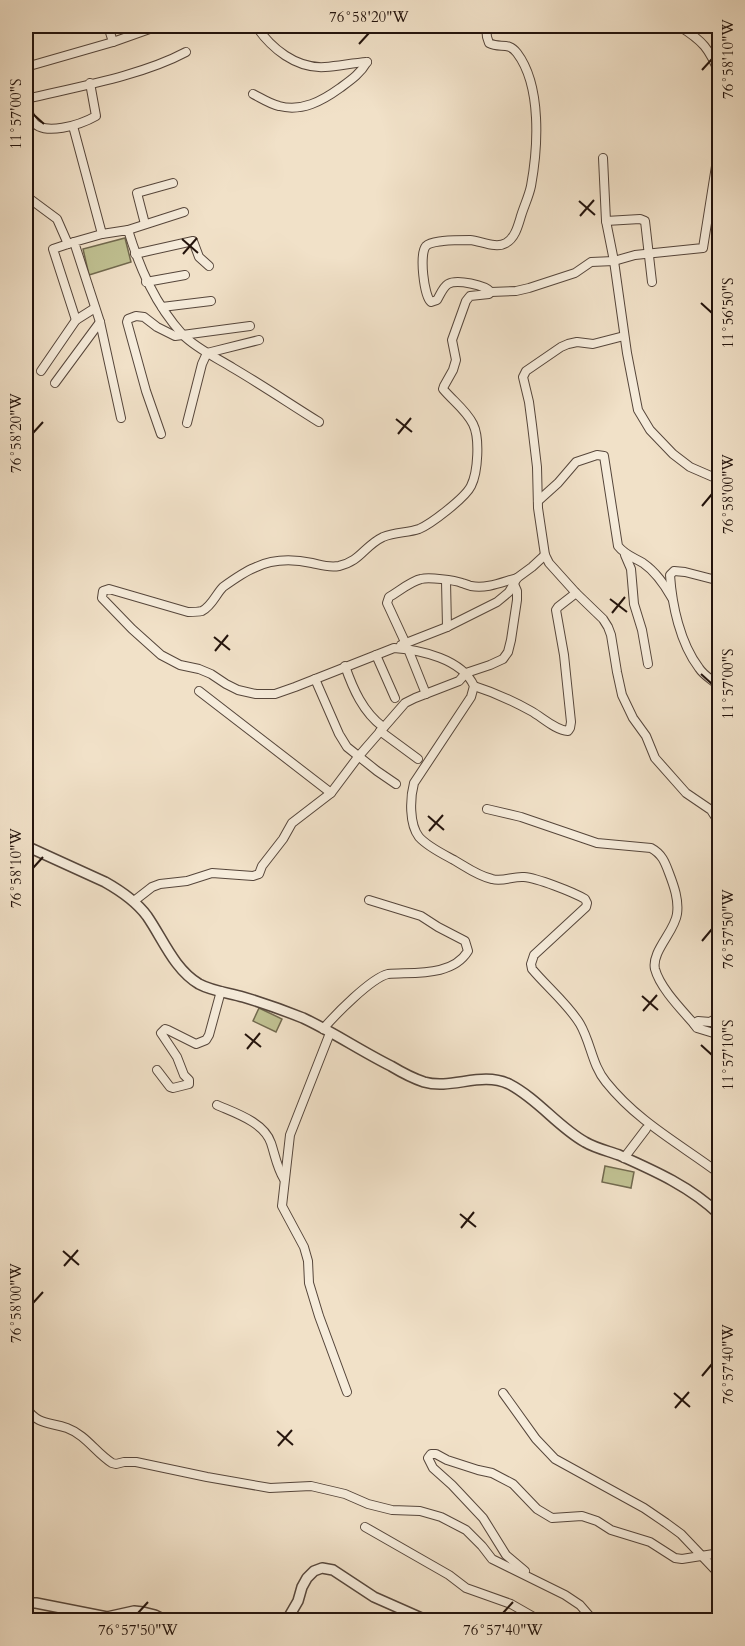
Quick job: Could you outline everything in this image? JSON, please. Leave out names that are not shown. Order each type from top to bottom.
[{"type":"street","points":[[108,26],[113,42]]},
{"type":"street","points":[[26,67],[113,42],[158,26]]},
{"type":"street","points":[[253,94],[281,107],[293,108],[309,105],[327,98],[356,77],[362,72],[367,62],[311,67],[291,60],[279,52],[256,26]]},
{"type":"street","points":[[486,26],[489,43],[494,46],[506,45],[518,54],[524,63],[534,93],[535,146],[531,188],[514,236],[506,243],[498,246],[473,241],[435,242],[427,245],[422,258],[426,297],[430,302],[437,300],[446,286],[451,283],[471,284],[488,288],[491,292]]},
{"type":"street","points":[[679,26],[699,39],[713,59],[720,75]]},
{"type":"street","points":[[90,83],[96,116],[73,126],[45,129],[32,121],[26,100],[90,83],[117,77],[186,52]]},
{"type":"street","points":[[73,126],[102,234]]},
{"type":"street","points":[[544,555],[515,581],[509,592],[497,602],[406,646],[394,648],[275,694],[256,694],[238,690],[211,674],[180,665],[160,656],[102,598],[103,591],[109,588],[188,612],[202,611],[213,602],[221,590],[254,568],[276,561],[296,560],[330,567],[340,566],[357,560],[372,543],[383,537],[418,529],[462,498],[471,486],[474,474],[478,444],[477,433],[466,414],[443,389],[456,360],[452,339],[466,301],[470,296],[529,288],[575,273],[591,262],[614,261],[631,256],[703,248],[720,141]]},
{"type":"street","points":[[603,158],[606,221],[636,402],[646,424],[663,445],[690,466],[720,480]]},
{"type":"street","points":[[145,224],[137,192],[173,183]]},
{"type":"street","points":[[26,193],[30,199],[57,219],[71,243],[100,322],[121,418]]},
{"type":"street","points":[[76,320],[54,249],[102,234],[128,230],[184,212]]},
{"type":"street","points":[[606,221],[644,220],[652,282]]},
{"type":"street","points":[[128,230],[146,282],[184,336],[207,353],[319,422]]},
{"type":"street","points":[[135,254],[193,241],[199,257],[209,266]]},
{"type":"street","points":[[146,282],[185,275]]},
{"type":"street","points":[[162,307],[211,301]]},
{"type":"street","points":[[41,371],[76,320],[95,308]]},
{"type":"street","points":[[161,434],[143,382],[128,319],[136,316],[144,317],[175,336],[250,326]]},
{"type":"street","points":[[55,383],[100,322]]},
{"type":"street","points":[[624,336],[593,344],[577,342],[565,345],[524,375],[522,380],[529,402],[544,555],[608,627],[622,694],[633,718],[646,736],[655,758],[686,793],[711,810],[720,824]]},
{"type":"street","points":[[207,353],[259,340]]},
{"type":"street","points":[[187,423],[207,353]]},
{"type":"street","points":[[538,501],[576,462],[597,455],[604,456],[618,546],[631,569],[634,604],[642,630],[648,664]]},
{"type":"street","points":[[624,553],[645,564],[662,580],[672,598]]},
{"type":"street","points":[[720,581],[685,572],[674,571],[670,576],[678,625],[694,662],[720,687]]},
{"type":"street","points":[[426,694],[387,603],[388,597],[417,580],[435,578],[470,586],[515,581]]},
{"type":"street","points":[[446,581],[447,627]]},
{"type":"street","points":[[134,902],[152,887],[160,884],[187,881],[213,873],[256,876],[259,874],[266,860],[292,824],[331,794],[358,757],[405,703],[459,681],[466,673],[490,666],[503,659],[507,652],[517,600],[515,581]]},
{"type":"street","points":[[406,646],[439,658],[466,673],[474,686],[530,710],[568,731],[571,723],[564,655],[556,610],[576,593]]},
{"type":"street","points":[[376,655],[395,698]]},
{"type":"street","points":[[345,666],[364,707],[373,719],[381,729],[418,759]]},
{"type":"street","points":[[315,679],[343,741],[358,757],[396,784]]},
{"type":"street","points":[[474,686],[468,704],[414,783],[412,812],[417,834],[437,850],[488,878],[501,880],[532,878],[585,899],[586,907],[536,953],[531,961],[532,969],[579,1023],[595,1064],[609,1085],[654,1128],[720,1174]]},
{"type":"street","points":[[199,691],[331,794]]},
{"type":"street","points":[[487,809],[520,817],[597,843],[651,848],[658,852],[663,858],[677,901],[677,916],[654,963],[655,969],[663,985],[697,1028],[720,1035]]},
{"type":"street","points":[[26,846],[118,889],[147,916],[180,967],[202,985],[267,1004],[304,1019],[364,1053],[424,1082],[441,1085],[491,1079],[508,1084],[540,1104],[585,1142],[676,1182],[715,1204],[720,1215]]},
{"type":"street","points":[[347,1392],[309,1283],[308,1262],[304,1247],[283,1209],[290,1135],[327,1031],[369,984],[382,975],[438,971],[463,958],[468,951],[465,941],[461,938],[420,916],[369,900]]},
{"type":"street","points":[[157,1070],[173,1089],[189,1084],[177,1057],[161,1033],[165,1029],[196,1044],[206,1040],[221,991]]},
{"type":"street","points":[[695,1025],[697,1021],[710,1022],[720,1016]]},
{"type":"street","points":[[217,1105],[248,1120],[266,1132],[278,1167],[285,1179]]},
{"type":"street","points":[[624,1158],[646,1129]]},
{"type":"street","points":[[503,1393],[536,1439],[555,1459],[644,1508],[681,1534],[700,1557],[720,1575]]},
{"type":"street","points":[[26,1408],[31,1416],[45,1424],[67,1428],[85,1438],[116,1464],[136,1462],[270,1488],[311,1486],[345,1494],[368,1504],[392,1510],[420,1510],[441,1517],[466,1530],[492,1559],[565,1595],[580,1605],[593,1620]]},
{"type":"street","points":[[529,1577],[506,1555],[483,1518],[471,1504],[433,1468],[428,1458],[432,1454],[492,1473],[513,1484],[537,1509],[552,1518],[582,1516],[597,1521],[611,1530],[650,1542],[675,1558],[720,1553]]},
{"type":"street","points":[[365,1527],[449,1575],[466,1588],[511,1604],[539,1620]]},
{"type":"street","points":[[284,1620],[298,1601],[307,1578],[314,1571],[322,1568],[333,1570],[374,1597],[426,1620]]},
{"type":"street","points":[[26,1603],[106,1617],[134,1611],[143,1612],[165,1620]]},
{"type":"green space","points":[[125,238],[131,262],[89,275],[83,249]]},
{"type":"green space","points":[[259,1008],[282,1019],[276,1032],[253,1021]]},
{"type":"green space","points":[[605,1166],[634,1172],[631,1188],[602,1182]]}]
